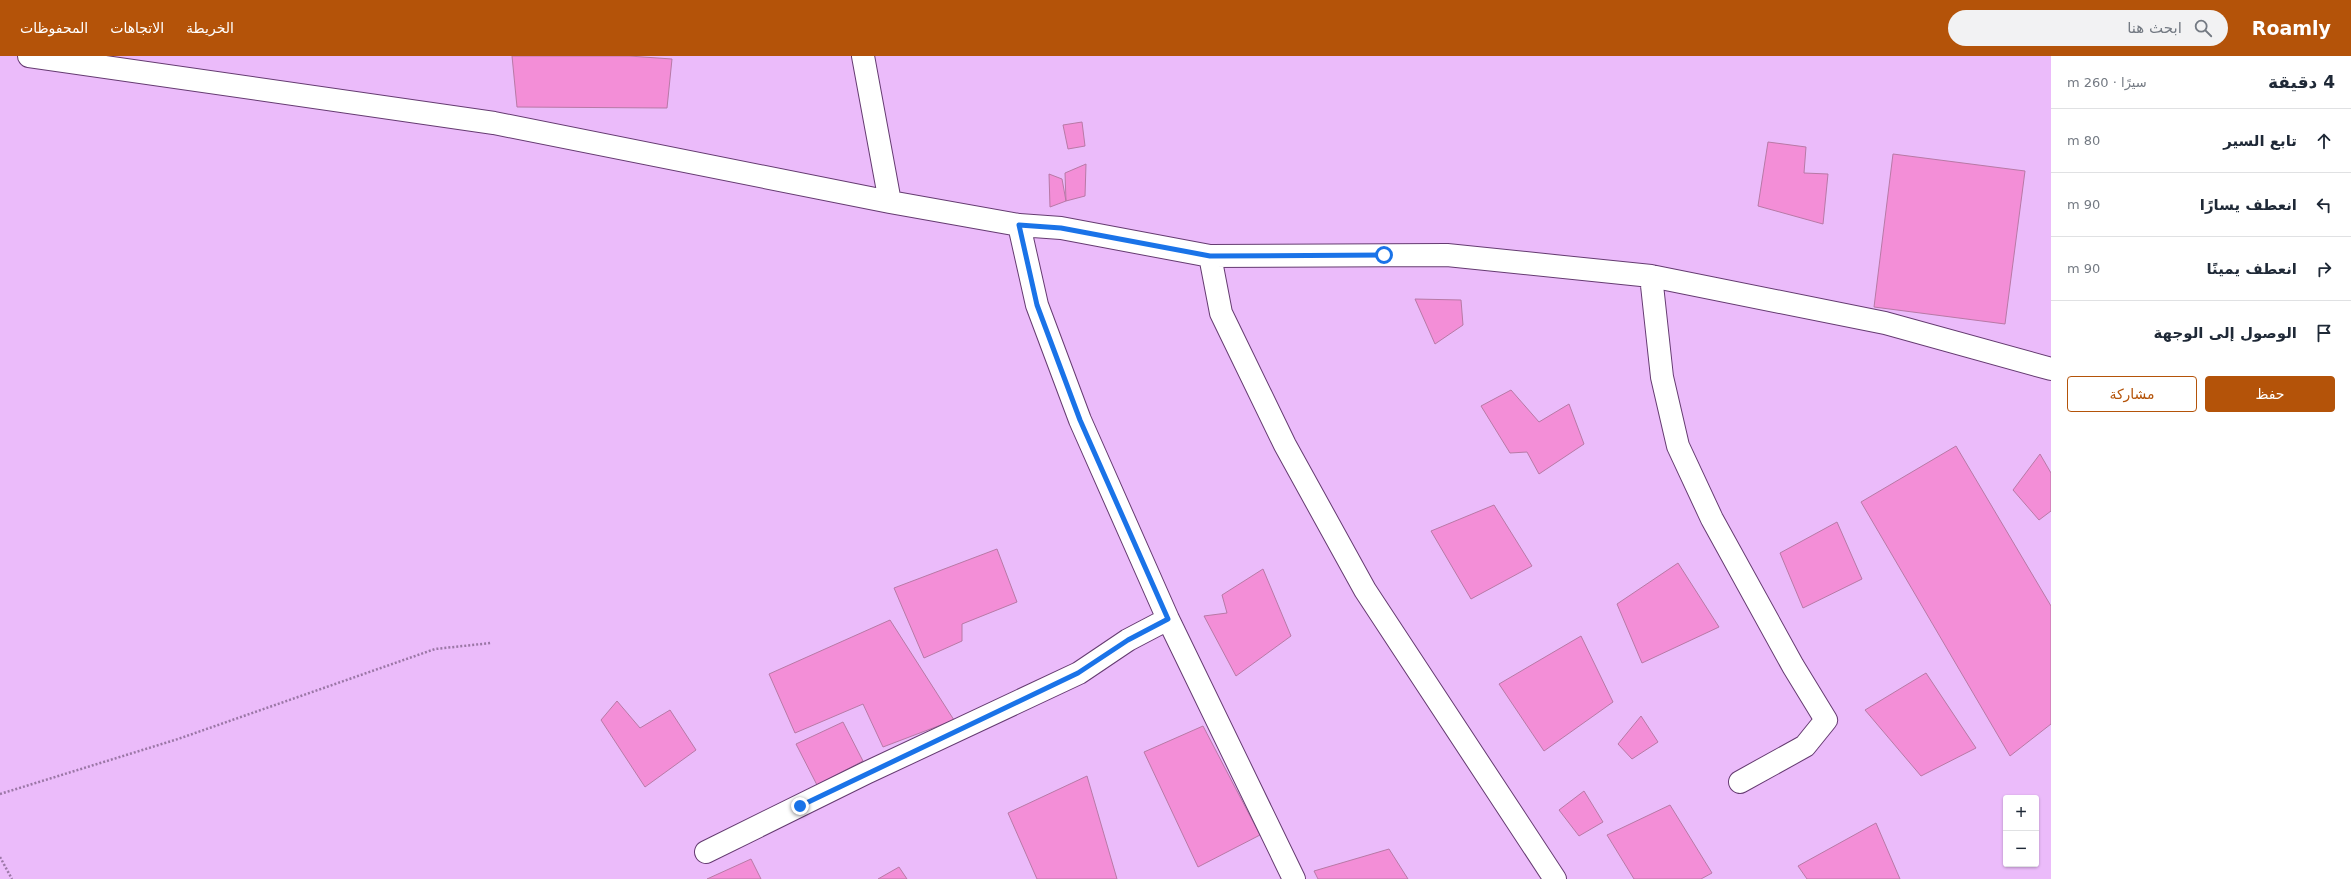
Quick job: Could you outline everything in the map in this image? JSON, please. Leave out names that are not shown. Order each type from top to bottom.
[{"type":"street","points":[[29,56],[494,124],[890,202],[1019,225],[1061,228],[1210,256],[1447,254],[1651,276],[1885,323],[2051,369]]},
{"type":"street","points":[[863,56],[890,202]]},
{"type":"street","points":[[1019,225],[1037,305],[1080,420],[1168,619],[1294,879]]},
{"type":"street","points":[[1210,256],[1221,313],[1285,445],[1369,596],[1555,879]]},
{"type":"street","points":[[1651,276],[1662,377],[1678,446],[1712,519],[1793,666],[1826,720],[1805,746],[1740,782]]},
{"type":"street","points":[[706,852],[866,773],[1078,673],[1128,640],[1168,619]]},
{"type":"path","points":[[0,794],[178,739],[435,649],[491,643]]},
{"type":"path","points":[[0,857],[12,879]]},
{"type":"building","points":[[512,56],[629,56],[672,59],[667,108],[517,107]]},
{"type":"building","points":[[1082,122],[1085,146],[1068,149],[1063,125]]},
{"type":"building","points":[[1768,142],[1806,147],[1804,173],[1828,174],[1823,224],[1758,206]]},
{"type":"building","points":[[1893,154],[2025,171],[2005,324],[1874,307]]},
{"type":"building","points":[[1086,164],[1085,196],[1066,201],[1065,173]]},
{"type":"building","points":[[1049,174],[1062,179],[1066,201],[1050,207]]},
{"type":"building","points":[[1415,299],[1461,300],[1463,325],[1435,344]]},
{"type":"building","points":[[1511,390],[1539,422],[1569,404],[1584,444],[1539,474],[1527,452],[1510,453],[1481,406]]},
{"type":"building","points":[[1956,446],[2051,606],[2051,724],[2010,756],[1861,502]]},
{"type":"building","points":[[2040,454],[2051,473],[2051,511],[2039,520],[2013,490]]},
{"type":"building","points":[[1494,505],[1532,566],[1471,599],[1431,531]]},
{"type":"building","points":[[1837,522],[1862,579],[1803,608],[1780,553]]},
{"type":"building","points":[[997,549],[1017,602],[962,624],[962,641],[924,658],[894,588]]},
{"type":"building","points":[[1678,563],[1719,627],[1642,663],[1617,604]]},
{"type":"building","points":[[1263,569],[1291,636],[1236,676],[1204,616],[1227,613],[1222,595]]},
{"type":"building","points":[[890,620],[954,720],[883,747],[863,704],[795,733],[769,674]]},
{"type":"building","points":[[1581,636],[1613,702],[1544,751],[1499,684]]},
{"type":"building","points":[[1926,673],[1976,748],[1921,776],[1865,710]]},
{"type":"building","points":[[617,701],[640,728],[670,710],[696,750],[645,787],[601,720]]},
{"type":"building","points":[[1641,716],[1658,742],[1632,759],[1618,744]]},
{"type":"building","points":[[843,722],[863,761],[817,785],[796,744]]},
{"type":"building","points":[[1203,726],[1260,835],[1198,867],[1144,752]]},
{"type":"building","points":[[1087,776],[1117,879],[1037,879],[1008,813]]},
{"type":"building","points":[[1584,791],[1603,822],[1579,836],[1559,810]]},
{"type":"building","points":[[1670,805],[1712,873],[1701,879],[1634,879],[1607,835]]},
{"type":"building","points":[[1876,823],[1900,879],[1807,879],[1798,866]]},
{"type":"building","points":[[1389,849],[1408,879],[1318,879],[1314,871]]},
{"type":"building","points":[[751,859],[761,879],[707,879]]},
{"type":"building","points":[[899,867],[907,879],[878,879]]},
{"type":"route","points":[[800,806],[866,773],[1078,673],[1128,640],[1168,619],[1080,420],[1037,305],[1019,225],[1061,228],[1210,256],[1384,255]]}]
